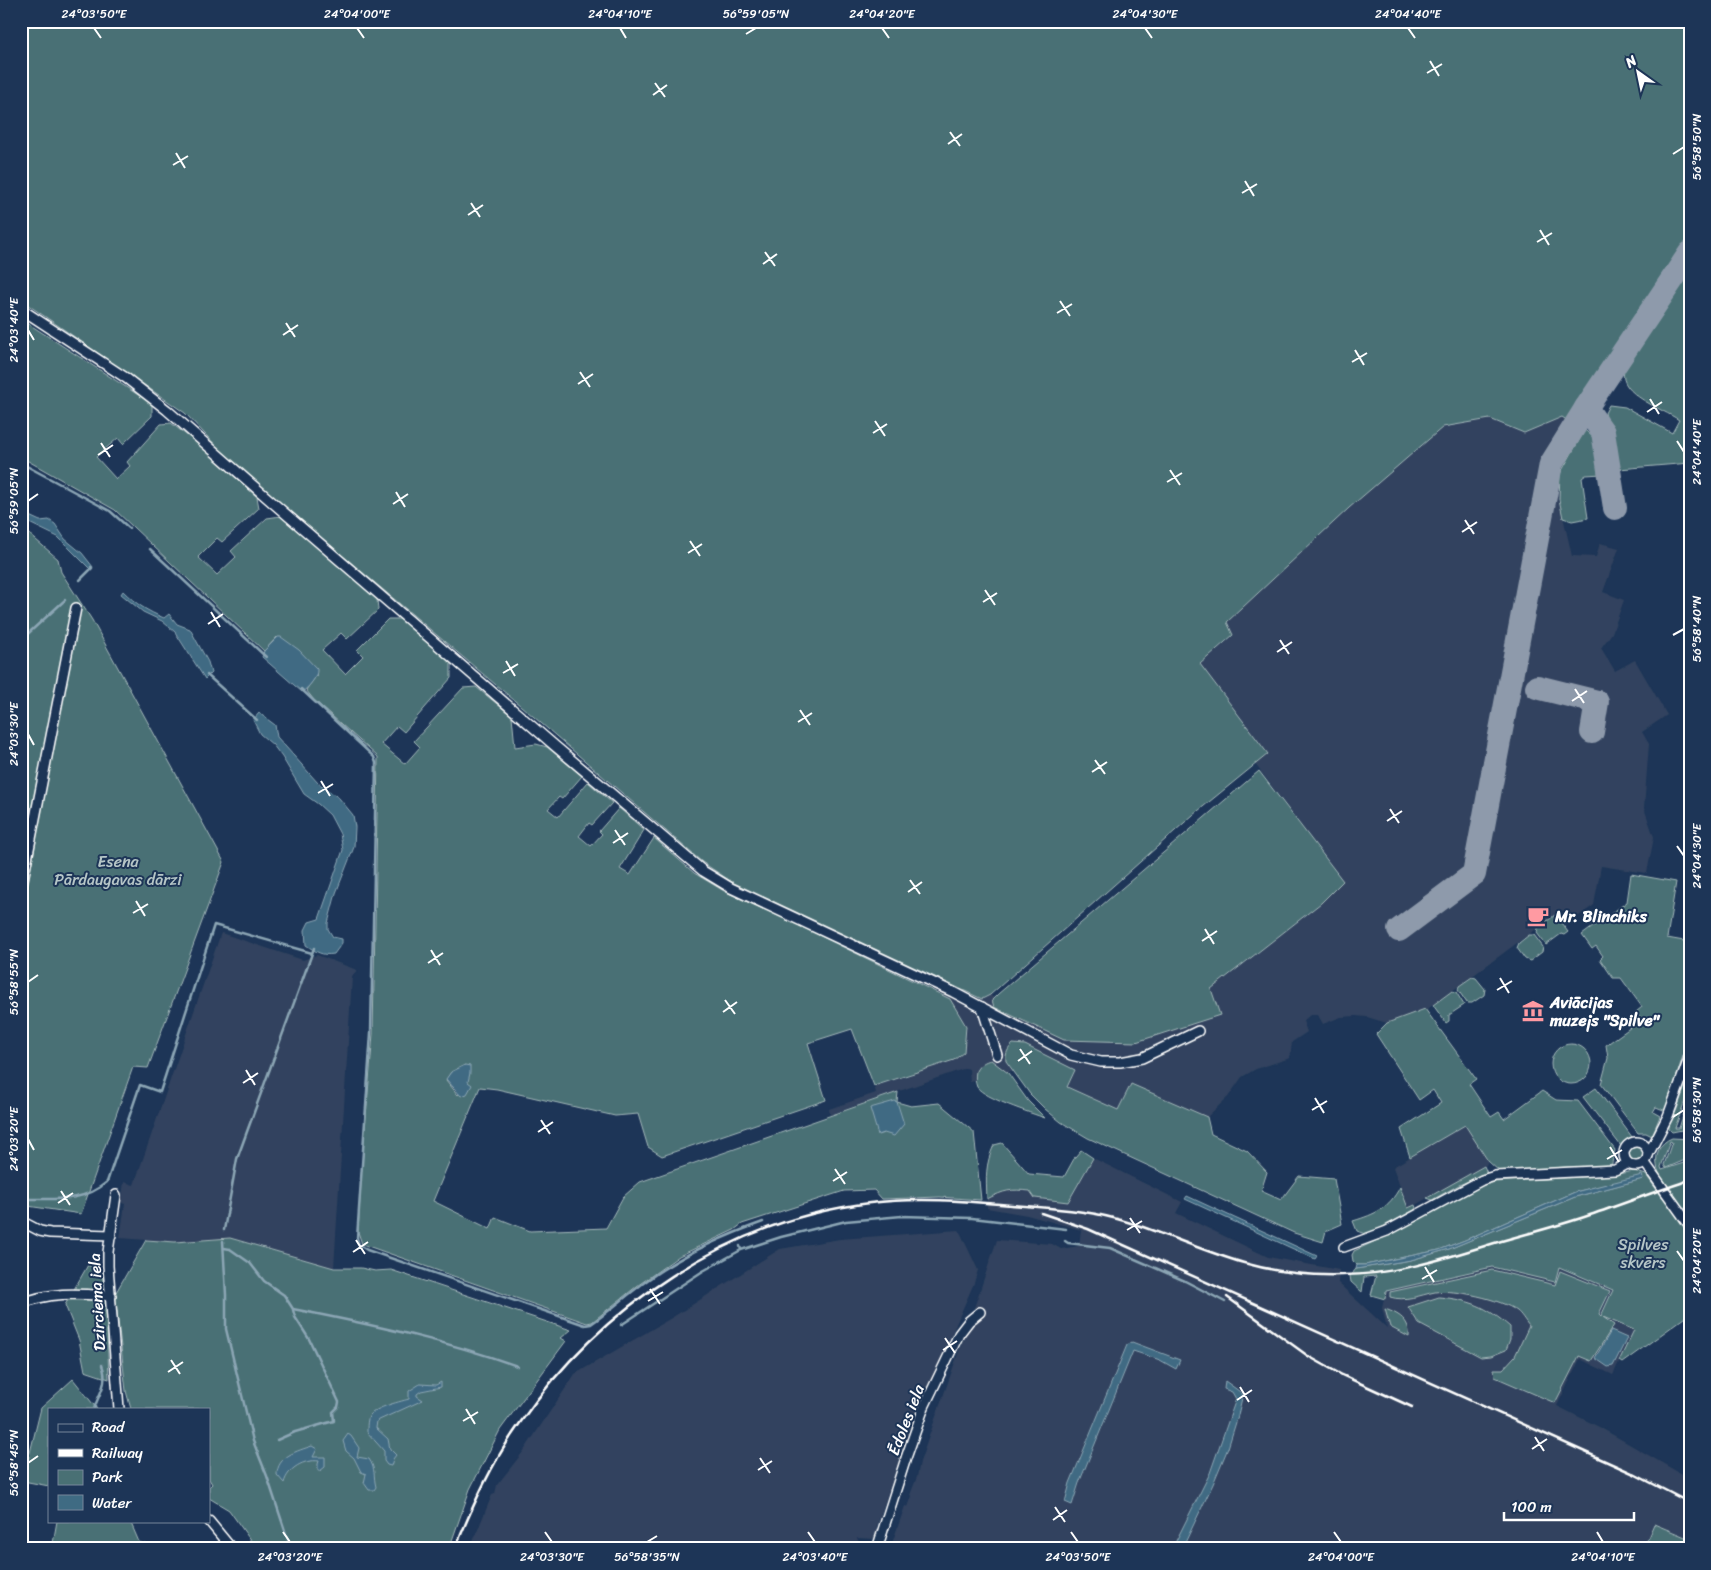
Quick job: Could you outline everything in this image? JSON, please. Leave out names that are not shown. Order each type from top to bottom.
[{"type":"street","points":[[21,310],[126,378],[167,410],[703,871],[731,888],[953,992],[1071,1055],[1101,1062],[1120,1062],[1142,1058],[1198,1031]]},
{"type":"street","points":[[21,890],[76,608]]},
{"type":"street","points":[[982,1007],[997,1055]]},
{"type":"street","points":[[1690,1056],[1668,1116],[1646,1159],[1636,1166],[1628,1163],[1624,1152],[1631,1143],[1644,1144],[1646,1159],[1690,1226]]},
{"type":"street","points":[[1344,1247],[1387,1232],[1482,1180],[1495,1176],[1615,1170],[1628,1163]]},
{"type":"street","name":"Dzirciema iela","points":[[116,1195],[108,1266],[119,1408]]},
{"type":"street","points":[[21,1221],[40,1231],[50,1233],[111,1235]]},
{"type":"street","points":[[21,1304],[34,1298],[63,1294],[111,1296]]},
{"type":"street","name":"Ēdoles iela","points":[[878,1549],[924,1407],[959,1334],[969,1321],[980,1312]]},
{"type":"street","points":[[210,1522],[232,1549]]},
{"type":"shaded area","points":[[1562,417],[1585,430],[1560,474],[1559,499],[1572,556],[1596,557],[1600,543],[1619,548],[1603,592],[1624,600],[1612,633],[1601,648],[1615,671],[1635,660],[1667,715],[1642,732],[1649,744],[1644,808],[1654,837],[1647,873],[1601,866],[1594,905],[1572,921],[1562,910],[1429,1008],[1387,1023],[1356,1016],[1341,1017],[1323,1024],[1318,1015],[1310,1015],[1303,1021],[1307,1032],[1292,1042],[1290,1058],[1256,1069],[1242,1077],[1228,1097],[1207,1117],[1131,1084],[1118,1110],[1067,1087],[1075,1070],[1006,1061],[1012,1070],[1008,1073],[991,1061],[976,1072],[975,1081],[970,1082],[969,1069],[966,1068],[830,1115],[829,1109],[876,1093],[874,1086],[911,1075],[950,999],[928,988],[934,976],[982,999],[990,995],[994,998],[992,1000],[1211,989],[1321,903],[1343,881],[1255,764],[1268,754],[1200,664],[1233,636],[1227,622],[1349,508],[1443,427],[1490,419],[1524,433]]},
{"type":"shaded area","points":[[221,933],[303,960],[317,955],[357,970],[352,977],[334,1268],[230,1238],[175,1242],[120,1238],[125,1204],[118,1202],[119,1196],[122,1196],[124,1182],[134,1185]]},
{"type":"shaded area","points":[[1465,1125],[1488,1161],[1486,1165],[1408,1209],[1393,1167]]},
{"type":"shaded area","points":[[1093,1158],[1182,1202],[1176,1213],[1268,1257],[1339,1270],[1338,1283],[1387,1328],[1382,1308],[1386,1291],[1492,1267],[1555,1282],[1559,1267],[1613,1290],[1634,1330],[1613,1375],[1580,1359],[1557,1406],[1601,1428],[1690,1479],[1690,1539],[1654,1524],[1643,1549],[890,1549],[905,1506],[908,1507],[912,1496],[910,1495],[920,1462],[966,1331],[984,1316],[974,1308],[997,1240],[1052,1244],[1061,1249],[1079,1246],[1081,1230],[1027,1215],[987,1208],[987,1199],[1006,1190],[1015,1190],[1030,1191],[1068,1202]]},
{"type":"shaded area","points":[[959,1230],[978,1270],[908,1434],[877,1526],[875,1539],[857,1538],[862,1549],[470,1549],[492,1495],[495,1494],[497,1485],[523,1452],[575,1374],[673,1317],[780,1249],[840,1239]]},
{"type":"green space","points":[[21,21],[1690,21],[1690,237],[1568,421],[1562,417],[1524,433],[1490,419],[1443,427],[1349,508],[1227,622],[1233,635],[1200,664],[1268,754],[1193,815],[990,995],[982,999],[732,882],[702,862],[534,717],[272,496],[223,453],[185,413],[21,300]]},
{"type":"green space","points":[[1690,271],[1690,463],[1619,469],[1605,413],[1609,405],[1625,407],[1672,433],[1679,420],[1635,394],[1628,387],[1624,379],[1624,371]]},
{"type":"green space","points":[[21,319],[152,404],[152,416],[123,444],[118,438],[96,457],[116,479],[130,466],[127,462],[161,424],[171,423],[203,448],[257,497],[259,508],[222,542],[217,538],[198,557],[217,575],[236,557],[231,551],[267,518],[281,516],[377,599],[378,610],[347,639],[341,633],[322,650],[345,674],[363,656],[357,650],[388,619],[400,619],[451,663],[451,678],[404,732],[397,726],[381,744],[405,764],[420,747],[414,741],[463,688],[476,687],[512,716],[515,747],[536,744],[547,747],[582,776],[562,799],[559,797],[548,809],[558,817],[588,782],[612,803],[592,825],[589,823],[579,836],[591,846],[602,834],[599,831],[619,808],[644,830],[620,869],[630,875],[654,838],[694,873],[724,891],[950,999],[966,1026],[964,1052],[954,1060],[874,1086],[852,1029],[808,1043],[826,1100],[662,1156],[648,1147],[638,1114],[615,1116],[497,1089],[480,1087],[433,1201],[490,1229],[495,1217],[530,1231],[606,1228],[623,1197],[640,1182],[898,1092],[897,1102],[911,1106],[939,1103],[974,1132],[981,1200],[940,1197],[882,1199],[874,1190],[844,1191],[742,1224],[734,1230],[679,1256],[592,1322],[587,1323],[362,1244],[358,1232],[373,1034],[378,757],[314,700],[306,690],[317,675],[277,637],[264,651],[115,510],[21,457]],"holes":[[[465,1065],[467,1082],[458,1095],[446,1080],[451,1072]]]},
{"type":"green space","points":[[1585,430],[1597,441],[1601,455],[1602,474],[1586,475],[1582,478],[1588,518],[1572,521],[1563,518],[1559,499],[1560,474]]},
{"type":"green space","name":"Esena Pārdaugavas dārzi","points":[[21,527],[58,559],[61,572],[92,620],[224,862],[148,1068],[133,1067],[81,1214],[21,1205]]},
{"type":"green space","points":[[1259,771],[1343,881],[1321,903],[1211,989],[1220,1015],[1136,1042],[1064,1040],[994,1007],[992,1000],[998,994]]},
{"type":"green space","points":[[1631,874],[1676,882],[1667,938],[1684,941],[1690,900],[1690,1033],[1666,1111],[1656,1107],[1653,1112],[1660,1116],[1652,1136],[1646,1133],[1638,1133],[1601,1084],[1608,1058],[1606,1045],[1641,1020],[1636,1012],[1642,1007],[1621,978],[1613,978],[1600,959],[1603,956],[1596,946],[1592,949],[1582,935],[1627,902]]},
{"type":"green space","points":[[1555,915],[1568,932],[1564,935],[1561,934],[1546,945],[1537,933],[1538,928]]},
{"type":"green space","points":[[1529,935],[1534,935],[1543,947],[1542,952],[1530,961],[1525,959],[1517,948],[1519,943]]},
{"type":"green space","points":[[1472,977],[1476,978],[1485,989],[1484,995],[1472,1003],[1467,1003],[1458,990],[1459,986]]},
{"type":"green space","points":[[1452,991],[1456,992],[1464,1005],[1449,1015],[1449,1021],[1446,1023],[1433,1005]]},
{"type":"green space","points":[[1425,1009],[1476,1079],[1469,1084],[1491,1117],[1499,1112],[1504,1119],[1542,1091],[1556,1100],[1578,1101],[1615,1150],[1611,1167],[1567,1167],[1500,1172],[1488,1161],[1465,1125],[1410,1157],[1401,1129],[1441,1103],[1433,1090],[1419,1100],[1376,1034],[1387,1023]]},
{"type":"green space","points":[[1013,1044],[1025,1045],[1075,1070],[1067,1087],[1118,1110],[1131,1084],[1207,1117],[1211,1134],[1247,1151],[1267,1172],[1261,1191],[1281,1200],[1299,1176],[1334,1179],[1342,1224],[1326,1231],[1323,1242],[1294,1233],[1088,1138],[1061,1122],[1030,1094],[1006,1061],[1007,1052]]},
{"type":"green space","points":[[1575,1044],[1582,1047],[1588,1053],[1591,1064],[1590,1072],[1582,1081],[1575,1084],[1567,1084],[1560,1081],[1552,1072],[1551,1060],[1554,1053],[1563,1045]]},
{"type":"green space","points":[[991,1060],[1008,1073],[1028,1101],[1045,1118],[989,1096],[977,1087],[976,1071],[982,1064]]},
{"type":"green space","points":[[1690,1072],[1690,1087],[1675,1128],[1679,1128],[1690,1094],[1690,1101],[1682,1124],[1685,1124],[1682,1130],[1672,1132],[1669,1126]]},
{"type":"green space","points":[[1596,1088],[1632,1137],[1621,1146],[1583,1097]]},
{"type":"green space","name":"Spilves skvērs","points":[[1672,1138],[1690,1139],[1690,1158],[1666,1168],[1664,1165],[1672,1142],[1670,1141],[1661,1167],[1662,1170],[1690,1161],[1690,1317],[1688,1315],[1622,1363],[1619,1361],[1634,1330],[1603,1317],[1614,1325],[1591,1361],[1579,1356],[1555,1403],[1495,1377],[1494,1369],[1503,1369],[1515,1356],[1529,1326],[1517,1311],[1489,1299],[1454,1292],[1435,1292],[1401,1299],[1390,1297],[1390,1292],[1492,1270],[1555,1285],[1560,1271],[1610,1291],[1599,1314],[1601,1316],[1613,1290],[1559,1267],[1555,1282],[1492,1267],[1386,1291],[1385,1299],[1371,1295],[1376,1276],[1364,1277],[1362,1292],[1351,1282],[1350,1276],[1356,1269],[1411,1260],[1449,1249],[1575,1197],[1642,1179],[1642,1176],[1575,1192],[1439,1250],[1365,1265],[1357,1265],[1353,1261],[1352,1255],[1354,1251],[1483,1185],[1495,1182],[1612,1175],[1634,1171],[1646,1175],[1662,1197],[1675,1193],[1663,1182],[1657,1165],[1659,1149]]},
{"type":"green space","points":[[1002,1143],[1029,1174],[1064,1177],[1081,1150],[1093,1158],[1068,1202],[1035,1198],[1030,1191],[1017,1190],[1003,1192],[987,1199],[986,1178],[989,1159],[994,1145]]},
{"type":"green space","points":[[1636,1146],[1644,1154],[1636,1162],[1628,1154]]},
{"type":"green space","points":[[1484,1166],[1487,1173],[1459,1185],[1432,1200],[1427,1198]]},
{"type":"green space","points":[[1400,1187],[1408,1208],[1415,1205],[1416,1208],[1371,1233],[1365,1234],[1357,1231],[1353,1221],[1381,1209],[1391,1200]]},
{"type":"green space","points":[[230,1238],[334,1268],[361,1268],[375,1271],[391,1270],[571,1330],[561,1338],[566,1341],[500,1430],[470,1489],[449,1549],[249,1549],[251,1541],[229,1510],[210,1499],[210,1486],[212,1484],[210,1481],[210,1408],[131,1408],[126,1391],[115,1294],[146,1240],[175,1242]]},
{"type":"green space","points":[[88,1265],[102,1272],[106,1306],[109,1379],[85,1371],[79,1340],[65,1305]]},
{"type":"green space","points":[[1439,1297],[1477,1305],[1510,1327],[1510,1339],[1506,1350],[1491,1356],[1481,1357],[1419,1324],[1408,1307]]},
{"type":"green space","points":[[1385,1309],[1403,1318],[1408,1326],[1409,1337],[1390,1327]]},
{"type":"green space","points":[[73,1379],[96,1408],[48,1408],[48,1486],[23,1481],[41,1408]]},
{"type":"green space","points":[[57,1522],[130,1522],[139,1542],[158,1549],[52,1549]]},
{"type":"green space","points":[[1654,1524],[1690,1539],[1690,1549],[1643,1549]]},
{"type":"water","points":[[21,502],[28,511],[27,515],[40,521],[49,520],[55,524],[65,539],[82,553],[93,567],[91,570],[58,537],[21,519]]},
{"type":"water","points":[[123,591],[147,610],[164,618],[169,614],[177,624],[190,629],[208,662],[211,673],[205,679],[175,632],[162,621],[143,612],[121,594]]},
{"type":"water","points":[[278,637],[281,637],[299,650],[317,669],[314,679],[302,692],[262,657],[264,651]]},
{"type":"water","points":[[259,713],[275,725],[277,737],[318,783],[339,798],[353,815],[355,827],[354,847],[336,893],[328,923],[328,929],[333,937],[342,939],[342,943],[334,954],[319,953],[306,945],[305,930],[309,922],[319,919],[343,850],[340,834],[330,815],[304,794],[282,757],[273,745],[260,734],[253,720]]},
{"type":"water","points":[[465,1065],[470,1066],[468,1082],[472,1085],[467,1094],[461,1096],[446,1079],[451,1072]]},
{"type":"water","points":[[895,1101],[904,1124],[894,1136],[884,1133],[878,1135],[870,1108]]},
{"type":"water","points":[[1642,1175],[1643,1179],[1575,1197],[1449,1249],[1411,1260],[1356,1269],[1357,1265],[1439,1250],[1575,1192]]},
{"type":"water","points":[[1187,1196],[1317,1256],[1315,1259],[1185,1199]]},
{"type":"water","points":[[1611,1331],[1627,1338],[1613,1366],[1608,1367],[1595,1358]]},
{"type":"water","points":[[1132,1342],[1180,1360],[1176,1369],[1160,1360],[1133,1351],[1079,1483],[1072,1505],[1065,1502],[1070,1483],[1127,1345]]},
{"type":"water","points":[[1225,1381],[1243,1394],[1228,1448],[1182,1549],[1172,1549],[1210,1473],[1236,1399],[1232,1392],[1224,1389]]},
{"type":"water","points":[[441,1382],[441,1387],[421,1391],[417,1394],[423,1400],[377,1421],[376,1428],[388,1439],[390,1449],[396,1455],[391,1466],[387,1465],[384,1461],[384,1451],[367,1432],[370,1415],[386,1406],[409,1399],[409,1391],[420,1384],[436,1385]]},
{"type":"water","points":[[348,1434],[359,1448],[357,1457],[369,1459],[374,1469],[376,1487],[374,1490],[369,1490],[364,1483],[366,1474],[361,1472],[354,1458],[346,1451],[343,1441]]},
{"type":"water","points":[[312,1446],[317,1449],[313,1457],[325,1457],[325,1467],[318,1471],[319,1461],[302,1463],[289,1473],[284,1483],[277,1475],[280,1463],[289,1455]]},
{"type":"waterway","points":[[21,463],[110,511],[129,528]]},
{"type":"waterway","points":[[150,549],[266,657]]},
{"type":"waterway","points":[[80,580],[91,567]]},
{"type":"waterway","points":[[21,640],[65,600]]},
{"type":"waterway","points":[[207,675],[257,720]]},
{"type":"waterway","points":[[301,689],[374,757],[376,763],[371,1033],[357,1238],[359,1245],[367,1250],[585,1325],[591,1324],[646,1281],[686,1256],[711,1243],[763,1222]]},
{"type":"waterway","points":[[21,1180],[26,1197],[29,1199],[60,1199],[80,1196],[107,1182],[140,1085],[160,1092],[214,925],[312,953]]},
{"type":"waterway","points":[[224,1230],[237,1159],[314,948]]},
{"type":"waterway","points":[[741,1250],[781,1237],[846,1221],[902,1216],[972,1218],[1066,1229]]},
{"type":"waterway","points":[[223,1241],[226,1329],[253,1441],[267,1476],[291,1549]]},
{"type":"waterway","points":[[1065,1241],[1068,1243],[1110,1248],[1185,1281],[1225,1302]]},
{"type":"waterway","points":[[621,1325],[703,1271],[741,1250],[740,1246]]},
{"type":"waterway","points":[[224,1248],[230,1249],[250,1263],[264,1281],[284,1295],[293,1309],[434,1340],[517,1366]]},
{"type":"waterway","points":[[277,1440],[295,1432],[334,1421],[333,1412],[338,1407],[339,1402],[293,1310]]},
{"type":"waterway","points":[[94,1408],[104,1383],[102,1365]]},
{"type":"taxiway","points":[[1399,930],[1474,874],[1551,464],[1586,408],[1690,253]]},
{"type":"taxiway","points":[[1586,408],[1603,432],[1615,508]]},
{"type":"taxiway","points":[[1537,687],[1597,702],[1592,732]]},
{"type":"railway","points":[[455,1549],[484,1484],[510,1438],[552,1381],[589,1342],[629,1307],[672,1276],[718,1249],[767,1228],[818,1213],[870,1203],[923,1200],[976,1202],[1064,1209],[1115,1218],[1225,1257],[1268,1269],[1317,1275],[1361,1274],[1416,1266],[1452,1256],[1577,1219],[1690,1180]]},
{"type":"railway","points":[[1041,1213],[1088,1229],[1632,1473],[1690,1503]]},
{"type":"railway","points":[[1227,1297],[1308,1356],[1342,1375],[1412,1407]]},
{"type":"place","name":"Mr. Blinchiks","points":[[1538,916]]},
{"type":"place","name":"Aviācijas muzejs \"Spilve\"","points":[[1533,1011]]}]
